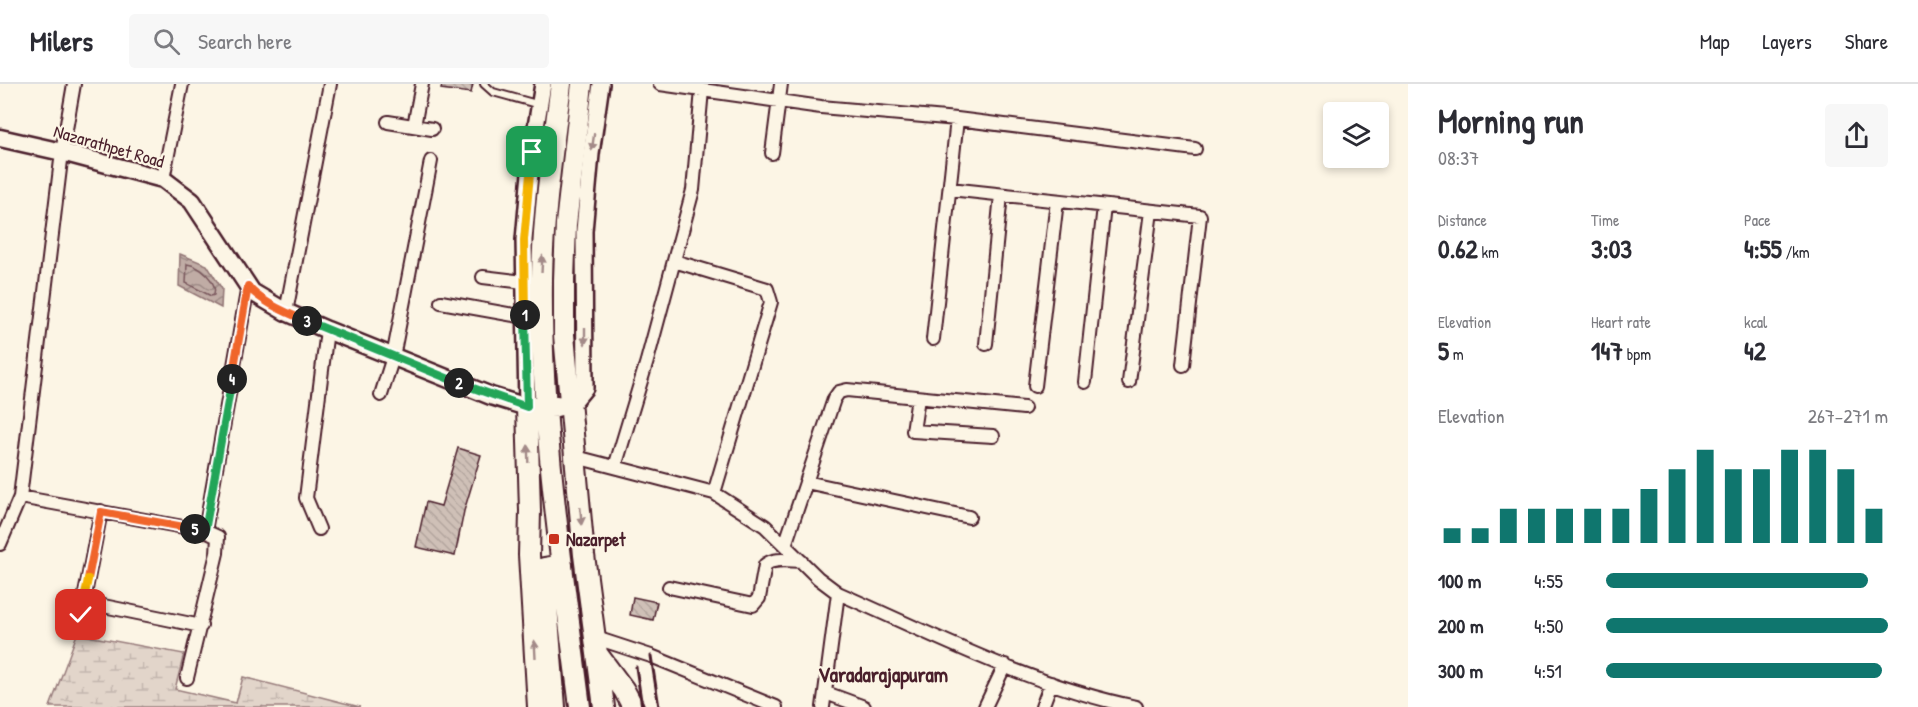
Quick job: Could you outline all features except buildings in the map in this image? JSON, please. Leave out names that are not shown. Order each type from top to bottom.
[{"type":"highway","points":[[538,707],[529,555],[530,511],[544,226],[545,117],[561,84]]},
{"type":"highway","points":[[582,84],[567,215],[564,334],[595,645],[604,707]]},
{"type":"highway","points":[[536,407],[571,405]]},
{"type":"highway","points":[[536,407],[554,506],[580,707]]},
{"type":"highway","points":[[555,707],[544,568],[562,565]]},
{"type":"highway","points":[[595,645],[633,707]]},
{"type":"highway","points":[[600,679],[618,707]]},
{"type":"main road","name":"Nazarathpet Road","points":[[0,138],[163,179],[192,201],[252,292],[286,312],[393,357],[491,396],[536,407]]},
{"type":"street","points":[[0,544],[20,497],[62,152],[74,84]]},
{"type":"street","points":[[163,179],[182,84]]},
{"type":"street","points":[[286,312],[330,84]]},
{"type":"street","points":[[414,126],[423,84]]},
{"type":"street","points":[[536,407],[525,317],[524,240],[532,152],[545,117],[543,84]]},
{"type":"street","points":[[571,405],[585,388],[584,231],[591,154],[601,84]]},
{"type":"street","points":[[660,84],[821,107],[957,119],[1195,149]]},
{"type":"street","points":[[772,153],[781,84]]},
{"type":"street","points":[[615,467],[693,190],[702,90]]},
{"type":"street","points":[[933,339],[957,119]]},
{"type":"street","points":[[388,122],[432,129]]},
{"type":"street","points":[[381,395],[393,357],[431,161]]},
{"type":"street","points":[[950,189],[1200,216],[1183,365]]},
{"type":"street","points":[[986,344],[1001,195]]},
{"type":"street","points":[[1035,386],[1057,201]]},
{"type":"street","points":[[1085,382],[1104,206]]},
{"type":"street","points":[[1129,382],[1151,211]]},
{"type":"street","points":[[674,261],[766,289],[770,294],[771,302],[714,493]]},
{"type":"street","points":[[483,277],[524,282]]},
{"type":"street","points":[[205,531],[248,286]]},
{"type":"street","points":[[441,302],[525,317]]},
{"type":"street","points":[[320,530],[306,498],[327,330]]},
{"type":"street","points":[[785,545],[834,399],[840,392],[846,390],[1024,408]]},
{"type":"street","points":[[918,398],[913,431],[993,436]]},
{"type":"street","points":[[576,458],[714,493],[765,526],[818,578],[838,592],[1051,683],[1122,706],[1136,707]]},
{"type":"street","points":[[806,482],[969,517]]},
{"type":"street","points":[[20,497],[205,531],[218,537],[217,553],[201,626],[187,678]]},
{"type":"street","points":[[81,615],[101,512]]},
{"type":"street","points":[[669,587],[753,605],[759,598],[765,565],[776,560],[801,561]]},
{"type":"street","points":[[824,707],[838,592]]},
{"type":"street","points":[[84,602],[201,626]]},
{"type":"street","points":[[595,645],[651,656],[776,707]]},
{"type":"street","points":[[985,707],[1005,665]]},
{"type":"street","points":[[1042,707],[1051,683]]},
{"type":"street","points":[[826,693],[864,707]]},
{"type":"lane","points":[[484,84],[493,92],[545,117]]},
{"type":"green space","points":[[77,634],[184,654],[175,689],[236,703],[243,677],[360,707],[50,707]]},
{"type":"water","points":[[180,254],[207,265],[222,289],[221,308],[179,286]]},
{"type":"railway","points":[[651,656],[659,707]]},
{"type":"railway","points":[[636,667],[642,707]]},
{"type":"place","name":"Nazarpet","points":[[554,539]]},
{"type":"district","name":"Varadarajapuram","points":[[883,674]]},
{"type":"route","points":[[81,615],[101,512],[205,531],[248,286],[252,292],[286,312],[327,330],[491,396],[527,407],[524,240],[532,152]]}]
